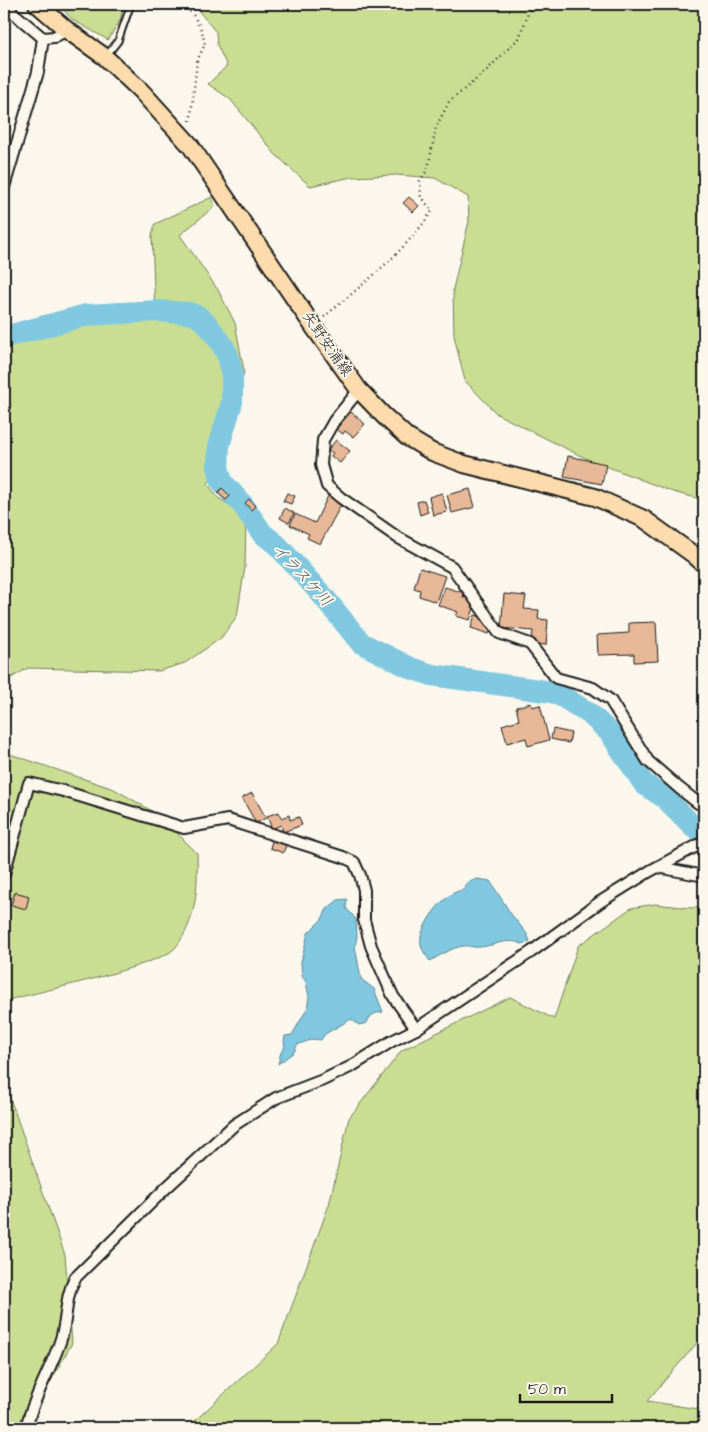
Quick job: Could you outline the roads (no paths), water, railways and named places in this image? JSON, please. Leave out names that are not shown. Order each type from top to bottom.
[{"type":"main road","name":"矢野安浦線","points":[[37,4],[67,30],[105,58],[141,91],[190,145],[313,326],[359,390],[407,437],[432,452],[464,464],[595,497],[644,519],[694,554],[704,564]]},
{"type":"street","points":[[4,5],[43,38],[54,37],[67,30]]},
{"type":"street","points":[[4,188],[38,72],[43,38]]},
{"type":"street","points":[[359,390],[334,421],[323,440],[321,465],[327,486],[397,537],[452,568],[499,633],[530,644],[556,678],[593,688],[610,700],[648,761],[698,803],[704,804]]},
{"type":"street","points":[[4,874],[29,783],[64,791],[184,828],[228,820],[343,857],[354,862],[360,875],[364,890],[364,920],[372,946],[393,996],[416,1029]]},
{"type":"street","points":[[26,1428],[29,1413],[61,1341],[69,1290],[75,1278],[166,1188],[234,1125],[276,1098],[323,1080],[352,1066],[392,1041],[416,1029],[531,952],[600,902],[704,842]]},
{"type":"street","points":[[658,867],[704,876]]},
{"type":"lane","points":[[105,58],[118,41],[131,4]]},
{"type":"water","points":[[477,879],[490,881],[530,941],[522,944],[511,941],[477,947],[463,946],[450,950],[430,961],[421,944],[421,937],[426,923],[443,901],[456,892],[463,890],[469,882]]},
{"type":"water","points":[[347,899],[346,908],[356,919],[357,937],[355,946],[361,979],[374,989],[383,1012],[373,1015],[367,1023],[359,1025],[351,1019],[325,1034],[321,1040],[313,1039],[297,1045],[294,1052],[278,1064],[281,1052],[285,1047],[285,1036],[292,1035],[307,1009],[309,997],[306,982],[302,976],[301,962],[308,933],[322,919],[327,909],[338,900]]},
{"type":"waterway","name":"イラスケ川","points":[[4,337],[87,315],[157,311],[189,313],[199,317],[207,324],[222,344],[228,356],[232,373],[232,402],[219,446],[218,467],[222,482],[243,505],[262,533],[277,545],[323,596],[361,643],[413,669],[432,675],[552,692],[563,697],[590,714],[610,733],[644,784],[665,798],[696,829],[704,834]]}]
